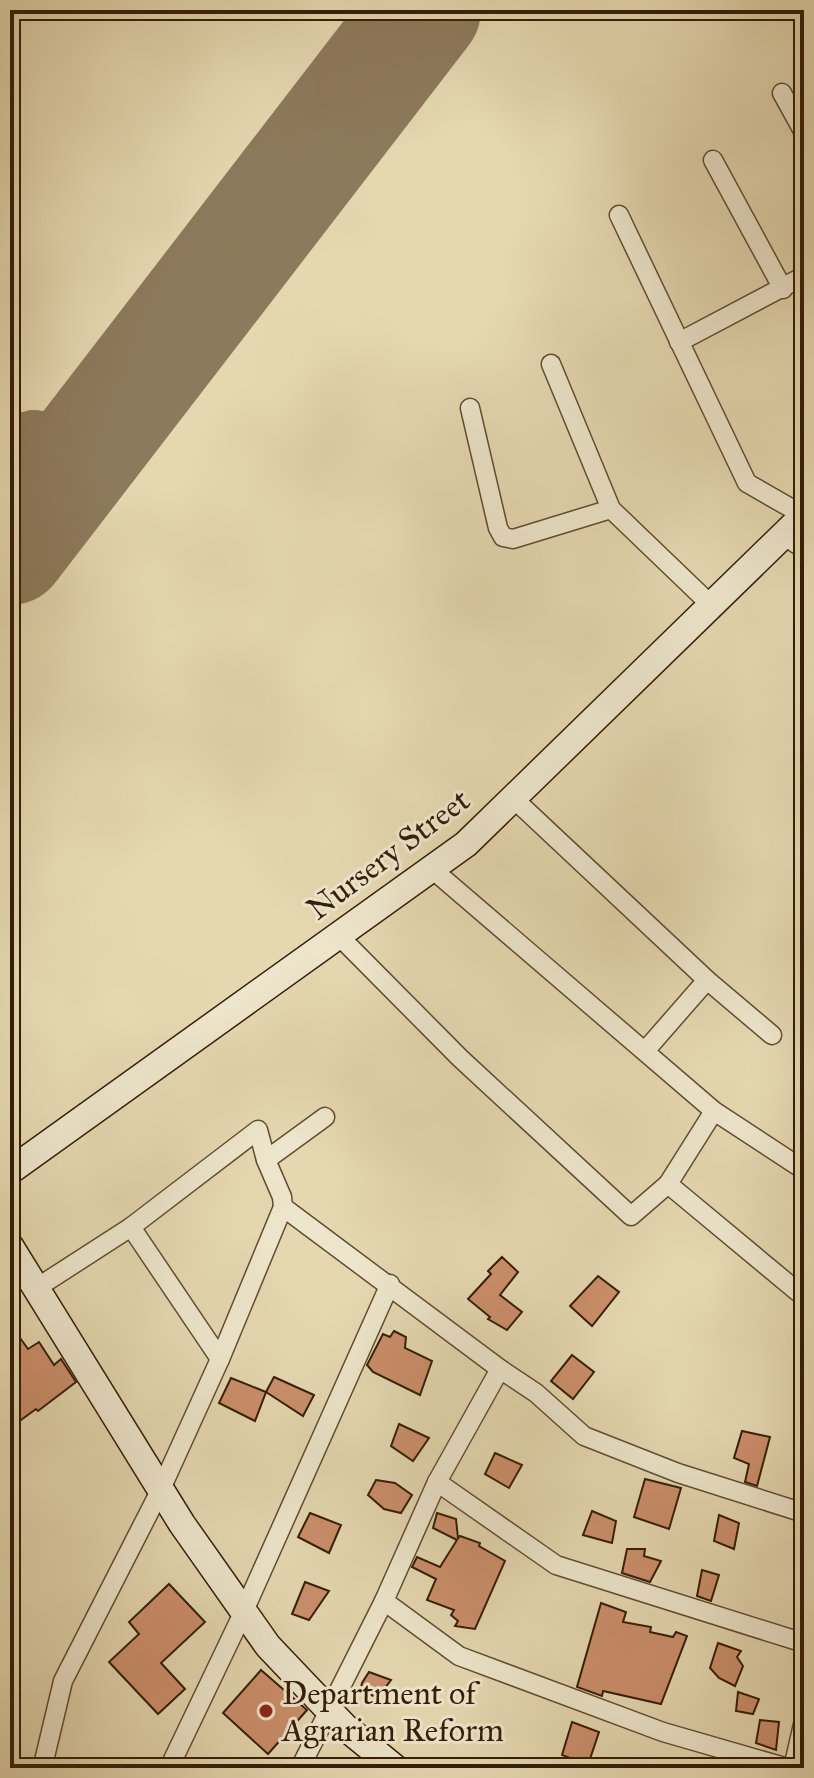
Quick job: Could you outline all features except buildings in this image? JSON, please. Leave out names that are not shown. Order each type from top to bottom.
[{"type":"main road","name":"Nursery Street","points":[[10,1171],[466,844],[711,605],[794,542],[804,515]]},
{"type":"main road","points":[[10,1246],[182,1524],[268,1646],[345,1727],[395,1768]]},
{"type":"street","points":[[782,93],[804,133]]},
{"type":"street","points":[[713,160],[783,289]]},
{"type":"street","points":[[619,215],[747,483],[804,515]]},
{"type":"street","points":[[679,342],[804,276]]},
{"type":"street","points":[[551,364],[611,509],[711,605]]},
{"type":"street","points":[[470,408],[498,528],[503,537],[513,539],[611,509]]},
{"type":"street","points":[[513,798],[707,980],[772,1035]]},
{"type":"street","points":[[432,869],[714,1111],[804,1170]]},
{"type":"street","points":[[338,935],[460,1058],[631,1216],[668,1184],[714,1111]]},
{"type":"street","points":[[645,1051],[707,980]]},
{"type":"street","points":[[266,1160],[325,1117]]},
{"type":"street","points":[[35,1289],[131,1227],[258,1130],[283,1207],[220,1359],[161,1489],[63,1681],[44,1761],[39,1768]]},
{"type":"street","points":[[668,1184],[804,1297]]},
{"type":"street","points":[[283,1207],[536,1393],[584,1436],[678,1473],[804,1513]]},
{"type":"street","points":[[131,1227],[220,1359]]},
{"type":"street","points":[[169,1768],[244,1611],[390,1284]]},
{"type":"street","points":[[300,1768],[384,1601],[437,1482],[500,1369]]},
{"type":"street","points":[[437,1482],[556,1565],[804,1643]]},
{"type":"street","points":[[384,1601],[459,1656],[663,1732],[791,1768],[804,1720]]},
{"type":"taxiway","points":[[34,433],[52,450],[61,482]]},
{"type":"taxiway","points":[[10,438],[34,433],[81,439],[96,436]]},
{"type":"runway","points":[[10,548],[424,10]]},
{"type":"place","name":"Department of Agrarian Reform","points":[[266,1711]]}]
